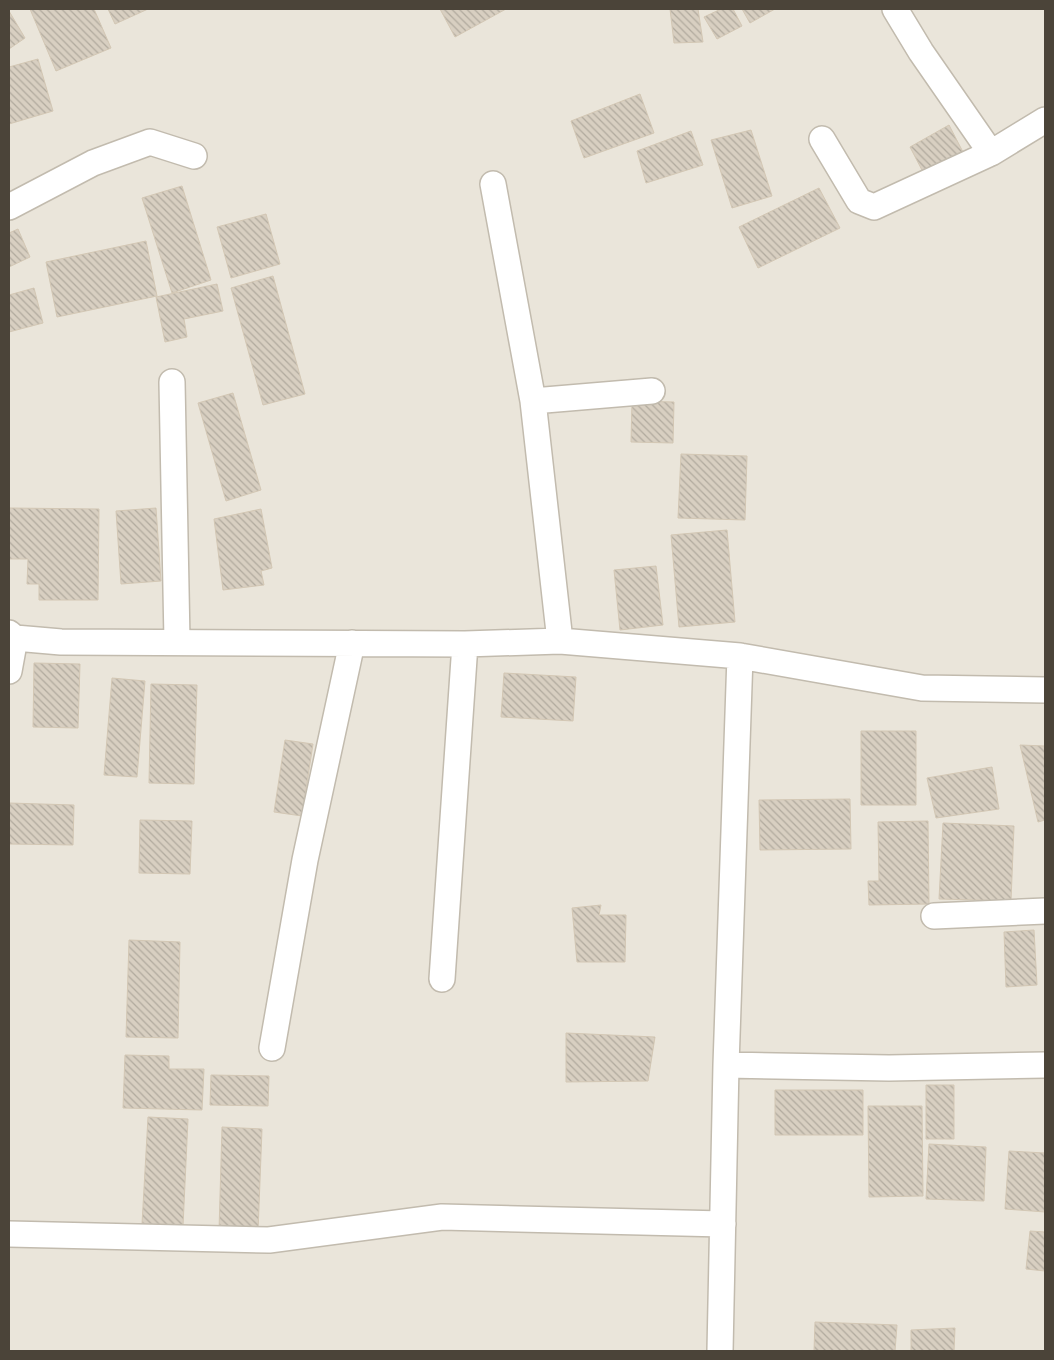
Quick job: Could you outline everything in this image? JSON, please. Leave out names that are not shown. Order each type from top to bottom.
[{"type":"street","points":[[895,9],[921,52],[991,153]]},
{"type":"street","points":[[822,140],[859,201],[874,207],[991,153],[1045,120]]},
{"type":"street","points":[[9,207],[92,163],[150,142],[194,156]]},
{"type":"street","points":[[494,184],[533,401],[560,641]]},
{"type":"street","points":[[172,382],[177,641]]},
{"type":"street","points":[[533,401],[652,391]]},
{"type":"street","points":[[9,671],[12,635],[61,642],[177,641],[465,644],[560,641],[740,656],[922,688],[1045,690]]},
{"type":"street","points":[[272,1048],[305,860],[352,643]]},
{"type":"street","points":[[442,979],[465,644]]},
{"type":"street","points":[[720,1351],[726,1065],[740,656]]},
{"type":"street","points":[[934,916],[1045,911]]},
{"type":"street","points":[[726,1065],[889,1068],[1045,1066]]},
{"type":"street","points":[[9,1234],[270,1240],[442,1217],[723,1224]]},
{"type":"shaded area","points":[[9,9],[1045,9],[1045,1351],[9,1351]]},
{"type":"building","points":[[30,9],[94,9],[111,48],[56,71]]},
{"type":"building","points":[[108,9],[148,9],[115,24]]},
{"type":"building","points":[[440,9],[506,9],[455,37]]},
{"type":"building","points":[[670,9],[698,9],[703,42],[674,43]]},
{"type":"building","points":[[721,9],[733,9],[742,26],[717,39],[704,17]]},
{"type":"building","points":[[742,9],[775,9],[750,23]]},
{"type":"building","points":[[9,11],[25,38],[9,49]]},
{"type":"building","points":[[38,59],[53,111],[9,124],[9,67]]},
{"type":"building","points":[[640,94],[654,133],[584,158],[571,121]]},
{"type":"building","points":[[949,125],[964,154],[924,174],[910,147]]},
{"type":"building","points":[[751,130],[772,196],[732,208],[711,140]]},
{"type":"building","points":[[691,131],[703,165],[646,183],[637,151]]},
{"type":"building","points":[[182,186],[211,280],[172,293],[142,198]]},
{"type":"building","points":[[819,188],[840,228],[758,268],[739,227]]},
{"type":"building","points":[[266,214],[280,264],[231,278],[217,227]]},
{"type":"building","points":[[18,229],[30,257],[9,267],[9,233]]},
{"type":"building","points":[[146,241],[157,296],[57,317],[46,262]]},
{"type":"building","points":[[273,276],[305,394],[263,405],[231,288]]},
{"type":"building","points":[[217,284],[223,311],[184,319],[187,337],[165,342],[156,297]]},
{"type":"building","points":[[34,288],[43,323],[9,332],[9,295]]},
{"type":"building","points":[[233,393],[261,490],[226,501],[198,403]]},
{"type":"building","points":[[632,401],[674,402],[673,443],[631,442]]},
{"type":"building","points":[[681,454],[747,456],[745,520],[678,518]]},
{"type":"building","points":[[9,508],[99,509],[98,600],[39,600],[39,584],[27,584],[28,559],[9,559]]},
{"type":"building","points":[[156,508],[161,581],[121,584],[116,511]]},
{"type":"building","points":[[261,509],[272,568],[261,571],[264,585],[223,590],[214,519]]},
{"type":"building","points":[[727,530],[735,622],[679,627],[671,535]]},
{"type":"building","points":[[656,566],[663,625],[620,630],[614,570]]},
{"type":"building","points":[[34,663],[80,664],[78,728],[33,727]]},
{"type":"building","points":[[504,673],[576,677],[573,721],[501,717]]},
{"type":"building","points":[[112,678],[145,681],[137,777],[104,775]]},
{"type":"building","points":[[151,684],[197,685],[194,784],[149,783]]},
{"type":"building","points":[[861,731],[916,731],[916,805],[861,805]]},
{"type":"building","points":[[285,740],[313,744],[302,816],[274,812]]},
{"type":"building","points":[[1020,745],[1045,746],[1045,820],[1038,822]]},
{"type":"building","points":[[992,767],[999,809],[936,818],[927,778]]},
{"type":"building","points":[[850,799],[851,849],[760,850],[759,800]]},
{"type":"building","points":[[9,803],[74,805],[73,845],[9,844]]},
{"type":"building","points":[[140,820],[192,821],[190,874],[139,873]]},
{"type":"building","points":[[928,821],[929,904],[869,905],[868,881],[879,881],[878,822]]},
{"type":"building","points":[[943,823],[1014,826],[1011,901],[939,899]]},
{"type":"building","points":[[601,905],[599,915],[626,915],[625,962],[577,962],[572,908]]},
{"type":"building","points":[[1034,930],[1037,985],[1006,987],[1004,932]]},
{"type":"building","points":[[129,940],[180,942],[178,1038],[126,1037]]},
{"type":"building","points":[[566,1033],[655,1037],[648,1081],[566,1082]]},
{"type":"building","points":[[125,1055],[169,1056],[169,1069],[204,1069],[202,1110],[123,1108]]},
{"type":"building","points":[[211,1075],[269,1076],[268,1106],[210,1105]]},
{"type":"building","points":[[926,1085],[954,1085],[954,1139],[926,1139]]},
{"type":"building","points":[[775,1090],[863,1090],[863,1135],[775,1135]]},
{"type":"building","points":[[868,1106],[922,1106],[923,1196],[869,1197]]},
{"type":"building","points":[[148,1117],[188,1119],[183,1226],[142,1224]]},
{"type":"building","points":[[222,1127],[262,1129],[258,1232],[219,1231]]},
{"type":"building","points":[[929,1144],[986,1147],[984,1201],[926,1199]]},
{"type":"building","points":[[1009,1151],[1045,1153],[1045,1212],[1005,1209]]},
{"type":"building","points":[[1030,1231],[1045,1232],[1045,1271],[1026,1269]]},
{"type":"building","points":[[815,1322],[897,1325],[895,1351],[814,1351]]},
{"type":"building","points":[[955,1328],[954,1351],[911,1351],[911,1330]]}]
